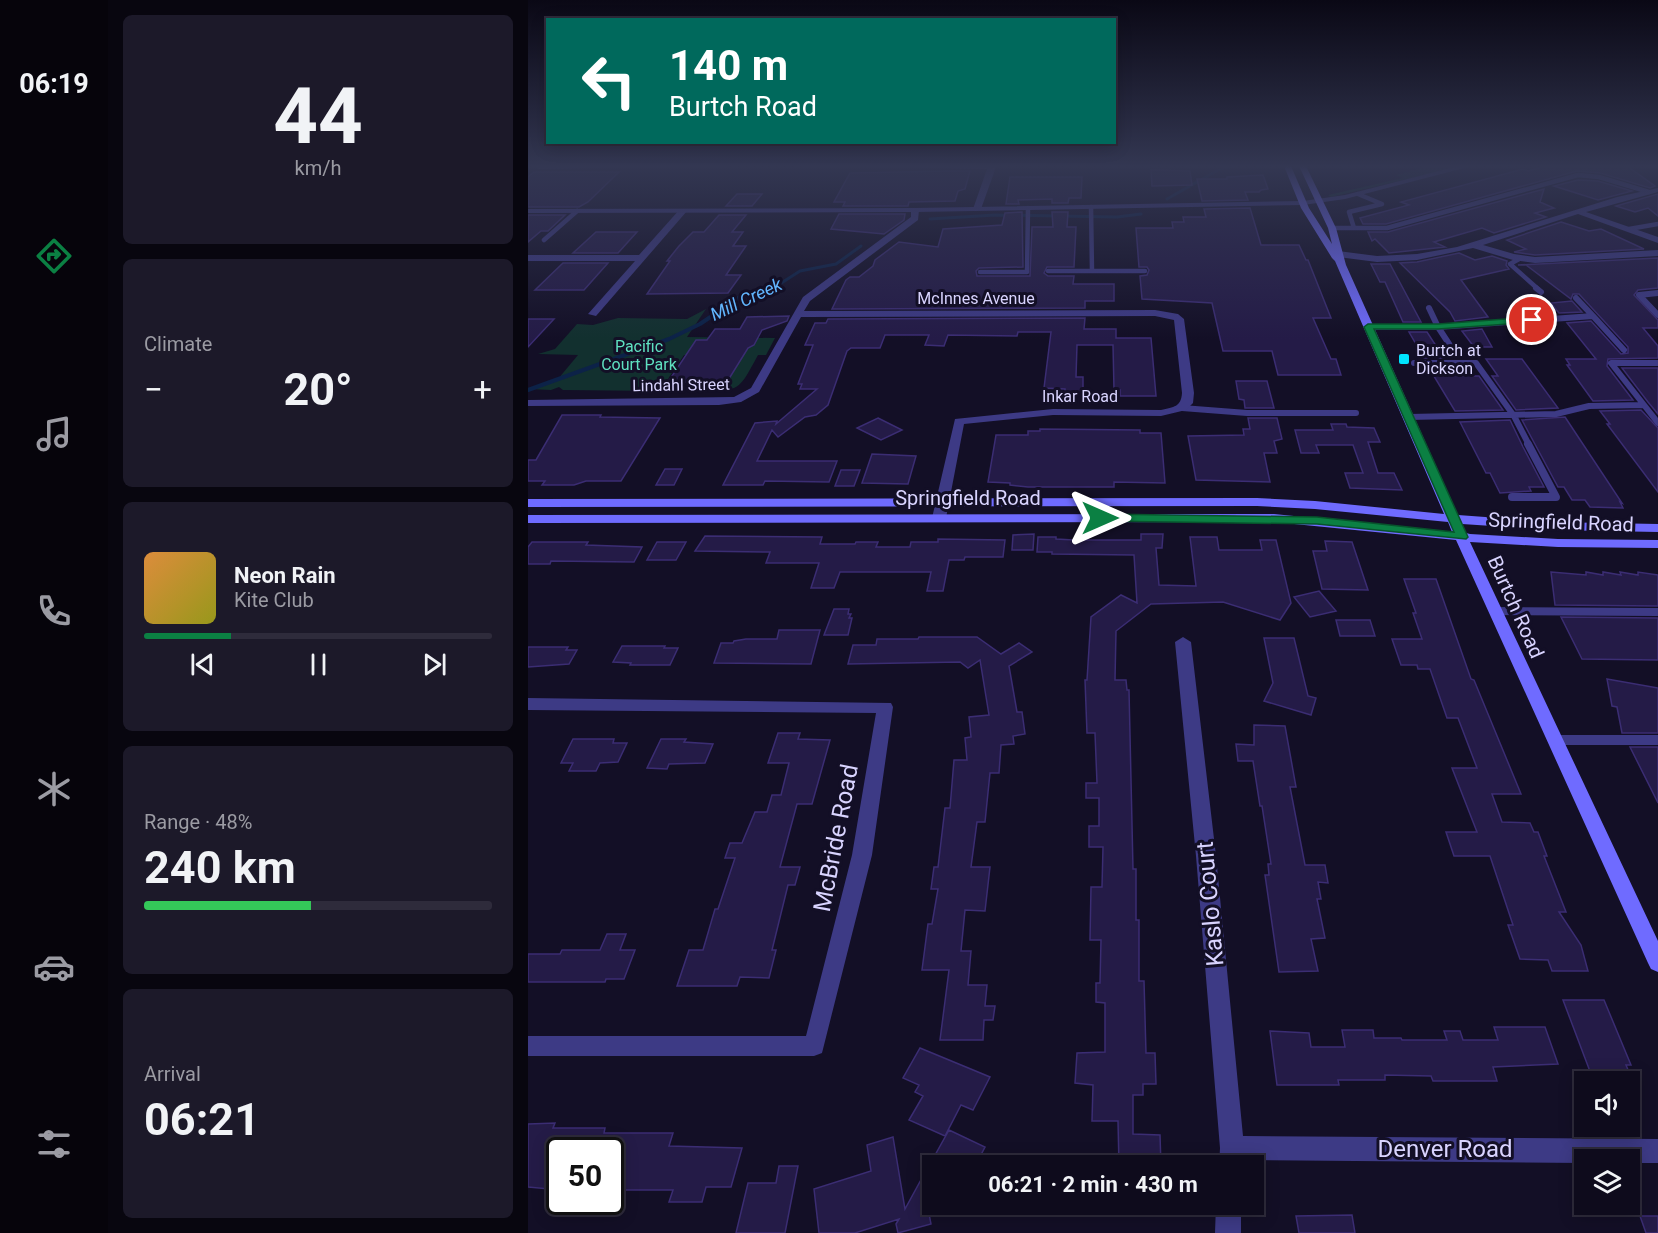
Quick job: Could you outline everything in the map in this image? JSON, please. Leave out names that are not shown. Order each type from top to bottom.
[{"type":"main road","name":"Burtch Road","points":[[1313,224],[1339,260]]},
{"type":"main road","name":"Burtch Road","points":[[1330,224],[1339,260],[1455,518],[1494,611],[1658,963]]},
{"type":"main road","name":"Springfield Road","points":[[528,503],[942,501],[1292,503],[1528,525],[1658,528]]},
{"type":"main road","name":"Springfield Road","points":[[528,519],[1274,518],[1317,520],[1462,537],[1557,543],[1658,544]]},
{"type":"street","points":[[593,314],[672,224]]},
{"type":"street","name":"Lindahl Street","points":[[532,402],[737,400],[755,390],[806,299],[908,224]]},
{"type":"street","points":[[1339,260],[1373,264],[1471,244],[1540,224]]},
{"type":"street","points":[[1613,224],[1658,240]]},
{"type":"street","points":[[1471,244],[1521,258],[1562,259],[1658,253]]},
{"type":"street","points":[[528,258],[642,258]]},
{"type":"street","name":"McInnes Avenue","points":[[798,314],[1155,313],[1175,316],[1179,319],[1188,393],[1186,403],[1182,408]]},
{"type":"street","points":[[528,412],[532,402]]},
{"type":"street","name":"Inkar Road","points":[[939,518],[959,421],[1053,412],[1161,413],[1182,408]]},
{"type":"street","name":"Kaslo Court","points":[[1183,642],[1206,856],[1232,1155]]},
{"type":"street","name":"McBride Road","points":[[528,704],[885,707],[862,855],[814,1046],[528,1046]]},
{"type":"street","name":"Denver Road","points":[[1264,1157],[1658,1151]]},
{"type":"street","points":[[1228,1233],[1229,1215]]},
{"type":"lane","points":[[544,240],[563,224]]},
{"type":"lane","points":[[980,272],[1028,272],[1029,224]]},
{"type":"lane","points":[[1092,224],[1092,270]]},
{"type":"lane","points":[[1353,224],[1354,228]]},
{"type":"lane","points":[[1332,228],[1387,228],[1403,224]]},
{"type":"lane","points":[[1629,229],[1658,224]]},
{"type":"lane","points":[[1521,258],[1510,264],[1541,292]]},
{"type":"lane","points":[[1048,270],[1145,271]]},
{"type":"lane","points":[[1658,293],[1639,295],[1658,315]]},
{"type":"lane","points":[[1576,297],[1624,350]]},
{"type":"lane","points":[[1429,308],[1453,351]]},
{"type":"lane","points":[[1368,327],[1438,327],[1593,316]]},
{"type":"lane","points":[[1414,363],[1476,363],[1515,416],[1556,497],[1512,497]]},
{"type":"lane","points":[[1658,363],[1611,363],[1658,423]]},
{"type":"lane","points":[[1409,417],[1556,414],[1589,406],[1644,405]]},
{"type":"lane","points":[[1182,408],[1220,413],[1271,415],[1356,413]]},
{"type":"lane","points":[[1494,611],[1658,612]]},
{"type":"lane","points":[[1553,740],[1658,740]]},
{"type":"green space","name":"Pacific Court Park","points":[[706,309],[687,337],[775,338],[766,355],[758,355],[746,376],[736,387],[722,391],[697,391],[719,355],[684,355],[660,391],[563,390],[559,387],[551,390],[529,389],[558,379],[578,355],[538,354],[555,349],[577,324],[593,325],[618,318],[687,319]]},
{"type":"building","points":[[528,224],[556,224],[548,231],[541,231],[528,242]]},
{"type":"building","points":[[711,224],[739,224],[732,232],[743,232],[733,246],[746,246],[726,275],[741,275],[728,293],[647,294],[679,246],[693,232],[704,232]]},
{"type":"building","points":[[834,224],[899,224],[884,234],[831,229]]},
{"type":"building","points":[[1022,224],[1023,267],[979,268],[976,271],[977,276],[1030,276],[1032,227],[1053,227],[1053,224],[1067,224],[1067,227],[1076,227],[1074,267],[1047,267],[1044,273],[1048,276],[1074,276],[1073,284],[1114,284],[1114,301],[1085,301],[1085,308],[832,309],[846,280],[850,277],[859,277],[873,266],[875,260],[899,242],[938,247],[943,229]]},
{"type":"building","points":[[1172,224],[1255,224],[1261,245],[1299,245],[1308,260],[1331,318],[1313,318],[1331,359],[1336,359],[1341,375],[1278,375],[1272,351],[1223,351],[1212,303],[1142,299],[1140,276],[1147,275],[1149,270],[1147,267],[1139,267],[1136,228],[1173,228]]},
{"type":"building","points":[[1419,224],[1525,224],[1494,233],[1482,228],[1434,242],[1445,247],[1389,253],[1375,239],[1372,241],[1368,232],[1388,232]]},
{"type":"building","points":[[1556,224],[1566,224],[1589,231],[1601,229],[1644,249],[1535,255],[1514,252],[1526,249],[1507,240]]},
{"type":"building","points":[[596,232],[637,232],[618,253],[573,253]]},
{"type":"building","points":[[1459,253],[1475,260],[1492,256],[1507,261],[1506,265],[1509,269],[1461,280],[1488,317],[1455,321],[1450,312],[1400,263],[1417,262]]},
{"type":"building","points":[[1658,258],[1658,288],[1638,290],[1634,295],[1658,320],[1658,328],[1643,328],[1658,346],[1658,358],[1608,359],[1607,366],[1633,400],[1593,401],[1567,365],[1570,365],[1566,359],[1596,359],[1567,323],[1591,321],[1621,354],[1628,353],[1628,347],[1579,294],[1573,294],[1571,299],[1526,265],[1518,265]]},
{"type":"building","points":[[563,263],[608,263],[584,290],[535,290]]},
{"type":"building","points":[[1371,264],[1390,264],[1421,322],[1403,322],[1385,282],[1380,282]]},
{"type":"building","points":[[1572,301],[1582,312],[1559,313],[1551,303]]},
{"type":"building","points":[[789,316],[787,321],[762,330],[727,382],[668,382],[696,340],[707,340],[715,329],[740,329],[747,317]]},
{"type":"building","points":[[1085,318],[1084,329],[1116,329],[1116,338],[1151,338],[1156,396],[1120,396],[1120,390],[1114,390],[1113,345],[1077,345],[1076,377],[1083,377],[1083,393],[1065,393],[1065,389],[1044,388],[1051,332],[1018,332],[1017,336],[948,335],[944,346],[925,345],[929,335],[885,335],[880,348],[851,348],[847,351],[828,405],[816,415],[805,417],[778,437],[772,430],[757,461],[837,461],[829,482],[765,481],[763,485],[723,485],[755,423],[777,421],[776,424],[817,389],[800,389],[802,384],[798,384],[813,345],[805,345],[815,323],[826,323],[828,319]]},
{"type":"building","points":[[528,319],[554,319],[528,347]]},
{"type":"building","points":[[1482,329],[1492,347],[1474,347],[1462,331]]},
{"type":"building","points":[[1409,332],[1427,332],[1444,358],[1424,358]]},
{"type":"building","points":[[1486,359],[1522,359],[1558,408],[1516,410],[1492,376],[1498,376]]},
{"type":"building","points":[[1429,368],[1449,368],[1458,376],[1479,376],[1503,410],[1455,411]]},
{"type":"building","points":[[1622,368],[1658,368],[1658,414],[1648,402]]},
{"type":"building","points":[[1236,381],[1267,381],[1274,408],[1245,408],[1244,400],[1239,399]]},
{"type":"building","points":[[1641,410],[1658,428],[1658,492],[1607,424],[1610,424],[1600,411]]},
{"type":"building","points":[[562,415],[660,418],[621,481],[542,485],[545,481],[528,481],[528,460],[536,460]]},
{"type":"building","points":[[1565,417],[1622,503],[1620,502],[1623,508],[1590,507],[1585,500],[1572,500],[1564,487],[1558,487],[1522,420]]},
{"type":"building","points":[[878,418],[902,430],[881,440],[857,428]]},
{"type":"building","points":[[1248,418],[1277,418],[1282,439],[1274,441],[1277,453],[1264,453],[1270,482],[1196,480],[1188,436],[1244,435],[1243,429],[1250,429]]},
{"type":"building","points":[[1510,420],[1544,487],[1529,487],[1531,491],[1500,493],[1490,473],[1486,473],[1460,422]]},
{"type":"building","points":[[1331,424],[1374,428],[1380,442],[1368,442],[1378,473],[1394,473],[1402,490],[1350,488],[1345,473],[1363,473],[1353,445],[1316,445],[1319,453],[1301,453],[1295,430],[1333,430]]},
{"type":"building","points":[[1040,429],[1140,430],[1140,433],[1161,433],[1165,483],[1114,482],[1114,487],[1028,487],[988,482],[996,435],[1028,435],[1028,431],[1040,431]]},
{"type":"building","points":[[872,454],[916,456],[908,484],[862,483]]},
{"type":"building","points":[[665,469],[682,469],[674,485],[656,485]]},
{"type":"building","points":[[841,470],[860,470],[854,486],[835,486]]},
{"type":"building","points":[[1034,534],[1033,550],[1012,550],[1013,535]]},
{"type":"building","points":[[1141,534],[1163,534],[1162,548],[1156,548],[1159,585],[1196,586],[1190,537],[1217,537],[1219,550],[1262,550],[1260,540],[1276,540],[1291,603],[1280,620],[1223,602],[1151,604],[1116,631],[1115,680],[1126,680],[1127,690],[1129,690],[1133,869],[1136,869],[1136,920],[1139,920],[1139,981],[1144,981],[1146,1053],[1155,1053],[1156,1084],[1143,1084],[1143,1095],[1133,1095],[1133,1134],[1160,1135],[1161,1155],[1119,1155],[1118,1121],[1092,1121],[1093,1085],[1075,1083],[1077,1053],[1105,1052],[1105,1003],[1096,1002],[1096,983],[1100,983],[1101,940],[1090,940],[1091,887],[1102,887],[1103,847],[1089,847],[1089,826],[1099,826],[1099,798],[1086,798],[1086,783],[1097,783],[1095,733],[1087,733],[1085,680],[1087,680],[1091,617],[1121,595],[1137,603],[1134,555],[1037,552],[1038,537],[1074,540],[1141,540]]},
{"type":"building","points":[[705,536],[822,537],[820,544],[878,542],[876,547],[910,547],[911,542],[938,542],[938,539],[1005,540],[1003,557],[965,557],[964,560],[949,560],[943,591],[927,591],[931,572],[840,572],[834,588],[811,588],[819,563],[766,563],[770,552],[695,551]]},
{"type":"building","points":[[1325,541],[1352,542],[1368,590],[1322,589],[1313,551],[1327,551]]},
{"type":"building","points":[[532,542],[588,542],[586,545],[642,547],[634,562],[551,561],[550,564],[528,564],[528,547]]},
{"type":"building","points":[[657,542],[686,542],[676,560],[647,560]]},
{"type":"building","points":[[1551,572],[1586,575],[1586,572],[1603,575],[1603,572],[1621,575],[1620,572],[1638,575],[1638,572],[1658,575],[1658,606],[1555,605]]},
{"type":"building","points":[[1404,579],[1436,579],[1471,679],[1474,680],[1521,794],[1492,794],[1502,822],[1530,823],[1534,832],[1538,832],[1547,856],[1544,856],[1566,912],[1559,912],[1581,945],[1588,971],[1552,971],[1548,960],[1520,959],[1508,925],[1513,925],[1490,856],[1454,856],[1446,832],[1477,832],[1452,768],[1477,768],[1458,718],[1447,718],[1430,669],[1418,669],[1417,665],[1401,665],[1392,639],[1422,639]]},
{"type":"building","points":[[1319,591],[1336,611],[1310,617],[1294,597]]},
{"type":"building","points":[[834,609],[849,609],[848,614],[851,614],[849,618],[852,618],[848,635],[824,635]]},
{"type":"building","points":[[1561,617],[1658,618],[1658,660],[1582,659]]},
{"type":"building","points":[[1336,620],[1370,620],[1375,636],[1340,636]]},
{"type":"building","points":[[779,630],[820,630],[811,664],[714,663],[721,643],[733,643],[746,639],[777,639]]},
{"type":"building","points":[[919,637],[977,637],[1001,654],[1019,643],[1032,652],[1009,666],[1017,712],[1022,712],[1025,734],[1013,736],[1014,744],[1001,745],[999,773],[990,773],[985,822],[977,822],[971,867],[990,867],[985,911],[965,910],[961,951],[971,951],[968,985],[987,985],[985,1006],[995,1006],[993,1020],[984,1020],[983,1040],[940,1040],[949,970],[922,970],[928,924],[932,924],[938,889],[931,889],[934,867],[938,867],[945,808],[950,808],[954,760],[967,760],[965,738],[971,737],[969,717],[989,715],[980,660],[968,668],[960,662],[848,664],[853,645],[876,645],[877,639],[918,639]]},
{"type":"building","points":[[1264,638],[1294,638],[1308,696],[1316,698],[1311,715],[1264,701],[1273,683]]},
{"type":"building","points":[[622,646],[678,648],[670,665],[630,665],[631,663],[613,662]]},
{"type":"building","points":[[528,647],[568,647],[566,650],[577,650],[569,664],[528,667]]},
{"type":"building","points":[[1607,679],[1658,688],[1658,733],[1622,733],[1617,707],[1612,706]]},
{"type":"building","points":[[1254,725],[1285,726],[1296,787],[1290,787],[1305,865],[1325,865],[1328,883],[1318,882],[1321,899],[1317,899],[1325,938],[1311,939],[1318,971],[1279,972],[1265,875],[1269,875],[1268,864],[1271,864],[1262,806],[1260,806],[1253,761],[1238,761],[1236,744],[1254,745]]},
{"type":"building","points":[[778,733],[800,733],[798,739],[830,740],[812,804],[797,804],[780,867],[800,867],[795,885],[788,885],[772,950],[776,950],[769,978],[740,977],[737,986],[677,986],[689,950],[703,950],[715,909],[718,909],[735,858],[725,858],[730,843],[742,843],[755,812],[767,812],[772,795],[781,795],[789,763],[768,763]]},
{"type":"building","points":[[573,739],[614,739],[613,743],[627,743],[618,762],[600,763],[596,771],[569,771],[573,763],[561,763]]},
{"type":"building","points":[[661,739],[686,739],[684,742],[713,744],[705,763],[669,764],[667,769],[647,768]]},
{"type":"building","points":[[1630,747],[1658,747],[1658,803]]},
{"type":"building","points":[[607,934],[626,934],[620,950],[635,950],[624,979],[606,979],[605,982],[528,982],[528,954],[560,954],[562,950],[600,950]]},
{"type":"building","points":[[1563,1000],[1604,1000],[1631,1065],[1626,1065],[1628,1071],[1590,1071]]},
{"type":"building","points":[[1494,1027],[1545,1027],[1558,1064],[1493,1067],[1497,1081],[1433,1081],[1431,1076],[1385,1075],[1385,1080],[1338,1080],[1339,1085],[1277,1085],[1270,1031],[1309,1033],[1311,1047],[1345,1047],[1342,1030],[1373,1030],[1374,1038],[1401,1038],[1402,1040],[1447,1040],[1444,1031],[1460,1031],[1463,1040],[1498,1040]]},
{"type":"building","points":[[920,1048],[990,1077],[973,1110],[961,1105],[945,1136],[909,1120],[923,1096],[915,1092],[919,1085],[903,1078]]},
{"type":"building","points":[[555,1123],[553,1128],[605,1128],[604,1133],[673,1133],[669,1146],[742,1148],[731,1187],[706,1187],[702,1202],[669,1202],[673,1190],[624,1190],[624,1137],[546,1137],[546,1189],[528,1187],[528,1124]]},
{"type":"building","points":[[949,1130],[985,1147],[981,1155],[935,1155]]},
{"type":"building","points":[[893,1137],[905,1209],[922,1178],[922,1215],[929,1215],[931,1224],[898,1233],[896,1224],[899,1219],[855,1233],[819,1233],[814,1189],[871,1171],[867,1145]]},
{"type":"building","points":[[779,1166],[798,1166],[785,1233],[736,1233],[748,1183],[776,1183]]},
{"type":"building","points":[[1352,1215],[1355,1233],[1299,1233],[1296,1216]]},
{"type":"building","points":[[1640,1216],[1658,1216],[1658,1233],[1646,1233]]},
{"type":"waterway","name":"Mill Creek","points":[[773,289],[800,271],[836,264],[861,246]]},
{"type":"waterway","name":"Mill Creek","points":[[528,390],[669,339],[700,324],[740,297],[773,289]]},
{"type":"place","name":"Burtch at Dickson","points":[[1404,359]]},
{"type":"route","points":[[1100,518],[1317,520],[1462,537],[1368,327],[1438,327],[1532,320]]}]
